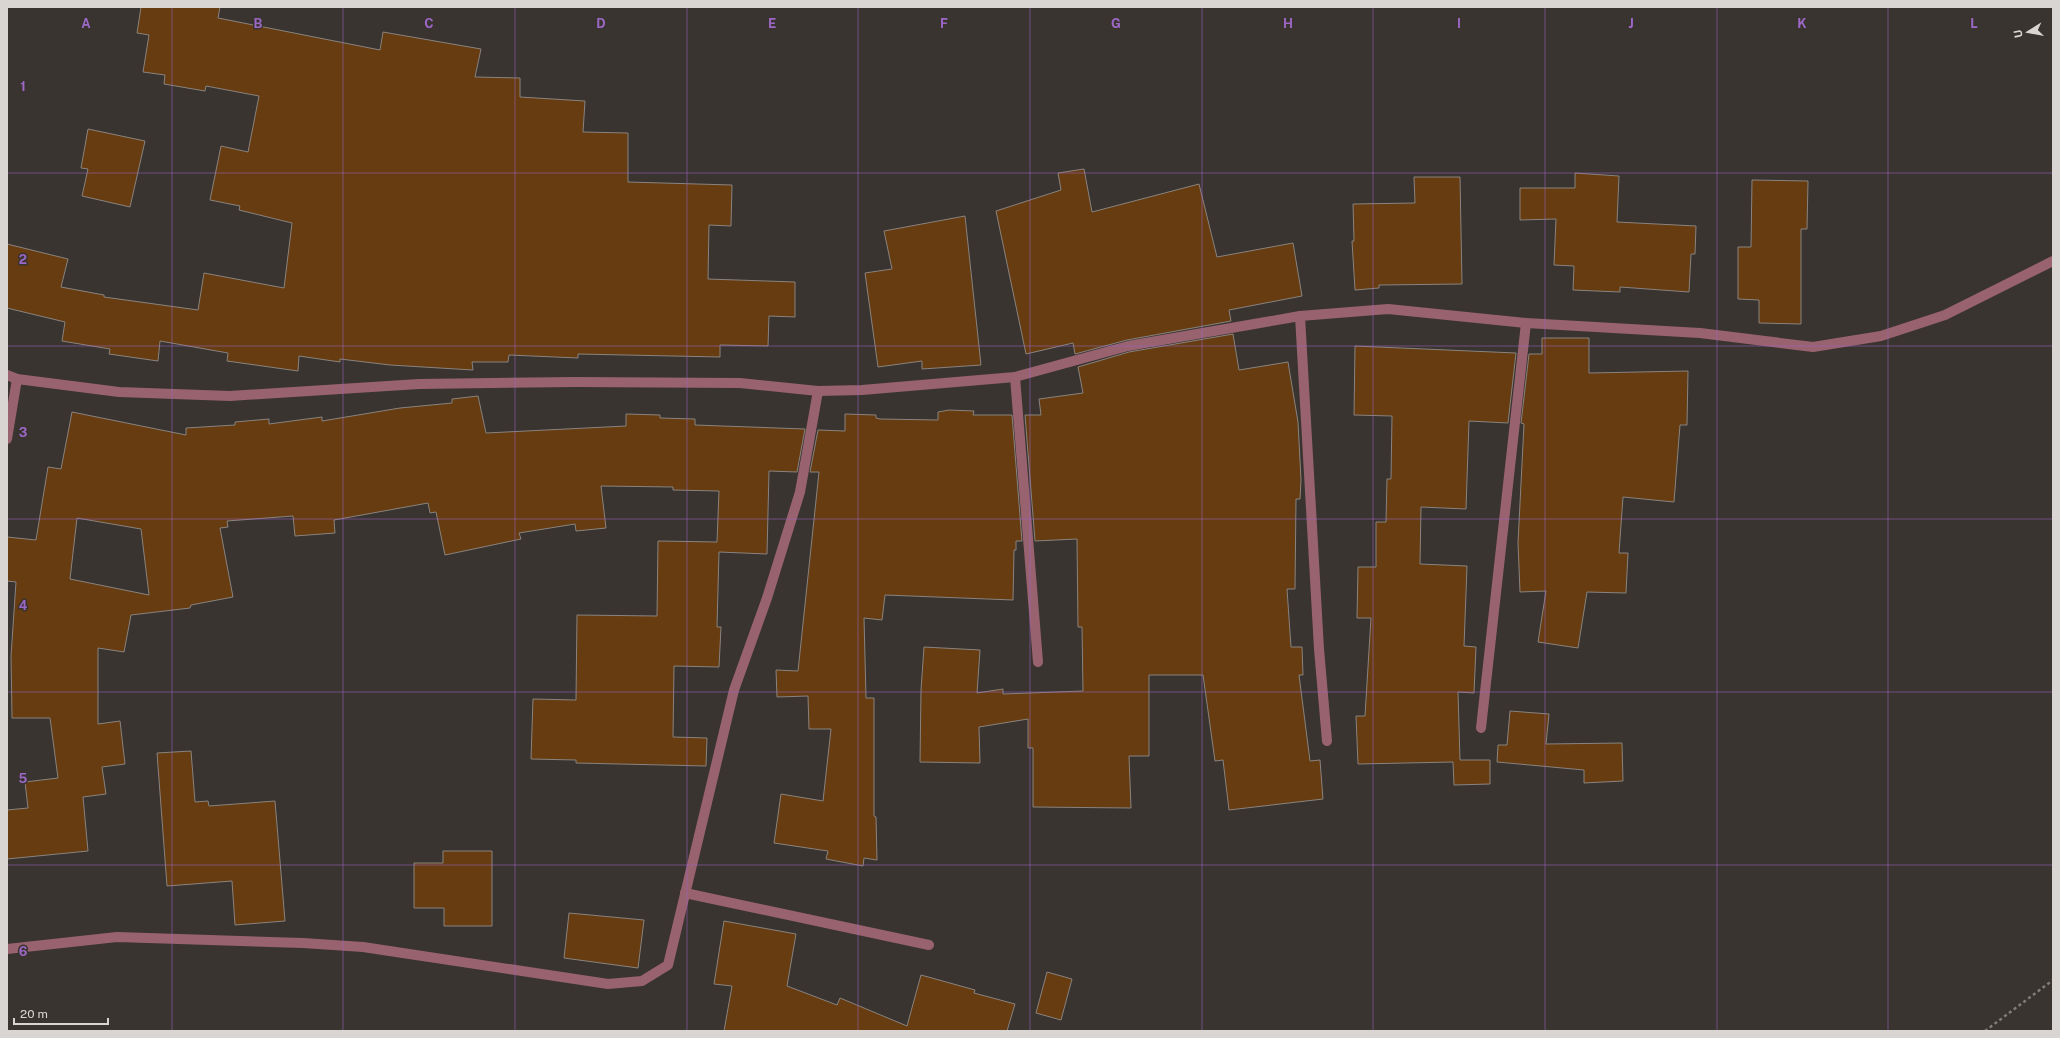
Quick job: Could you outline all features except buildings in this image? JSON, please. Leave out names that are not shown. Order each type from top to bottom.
[{"type":"street","points":[[7,376],[17,379],[119,392],[230,396],[419,384],[575,382],[740,383],[818,391],[862,390],[1015,377],[1128,346],[1300,316],[1388,309],[1526,323],[1700,333],[1813,347],[1881,336],[1945,315],[2053,261]]},
{"type":"street","points":[[1300,316],[1319,649],[1327,741]]},
{"type":"street","points":[[1481,728],[1526,323]]},
{"type":"street","points":[[1015,377],[1038,662]]},
{"type":"street","points":[[7,439],[17,379]]},
{"type":"street","points":[[7,949],[117,938],[302,943],[363,947],[608,984],[642,981],[668,965],[734,690],[767,598],[800,492],[818,391]]},
{"type":"street","points":[[685,893],[929,945]]},
{"type":"path","points":[[1985,1031],[2053,980]]}]
